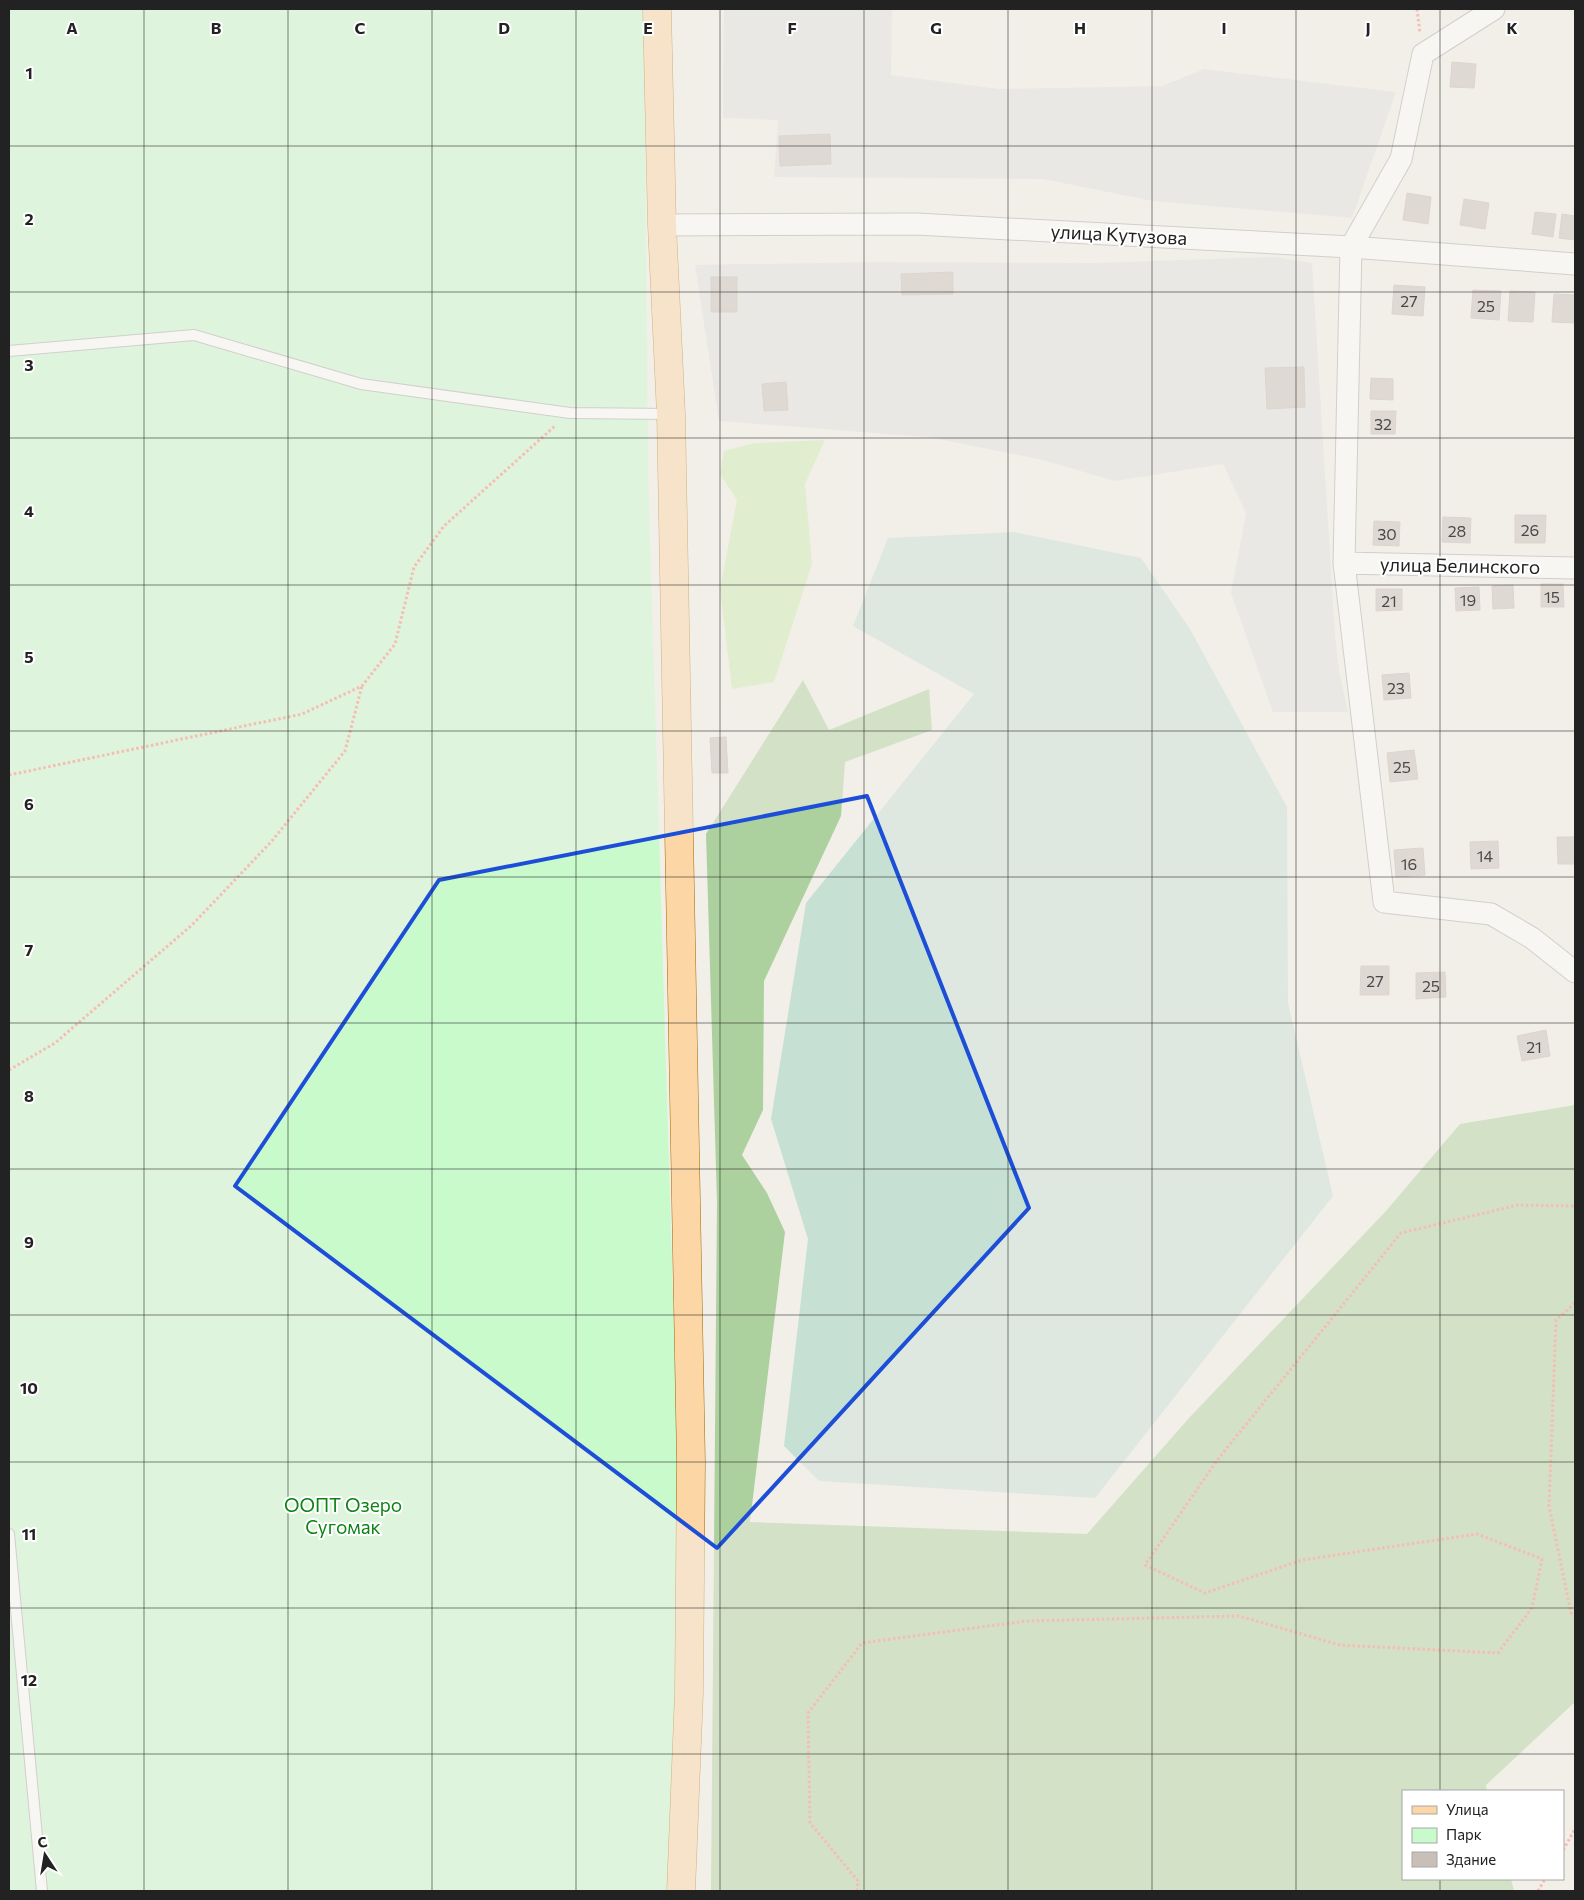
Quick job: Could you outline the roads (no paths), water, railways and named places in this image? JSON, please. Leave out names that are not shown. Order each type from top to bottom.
[{"type":"main road","points":[[657,9],[662,225],[671,414],[691,1462],[690,1692],[681,1891]]},
{"type":"street","points":[[1494,9],[1422,54],[1400,159],[1351,247],[1344,563],[1384,902],[1491,914],[1532,938],[1575,972]]},
{"type":"street","name":"улица Кутузова","points":[[662,225],[916,224],[1351,247],[1575,264]]},
{"type":"street","name":"улица Белинского","points":[[1344,563],[1575,568]]},
{"type":"lane","points":[[9,351],[194,335],[361,384],[570,413],[671,414]]},
{"type":"lane","points":[[9,1534],[42,1891]]},
{"type":"park label","name":"ООПТ Озеро Сугомак","points":[[343,1515]]}]
